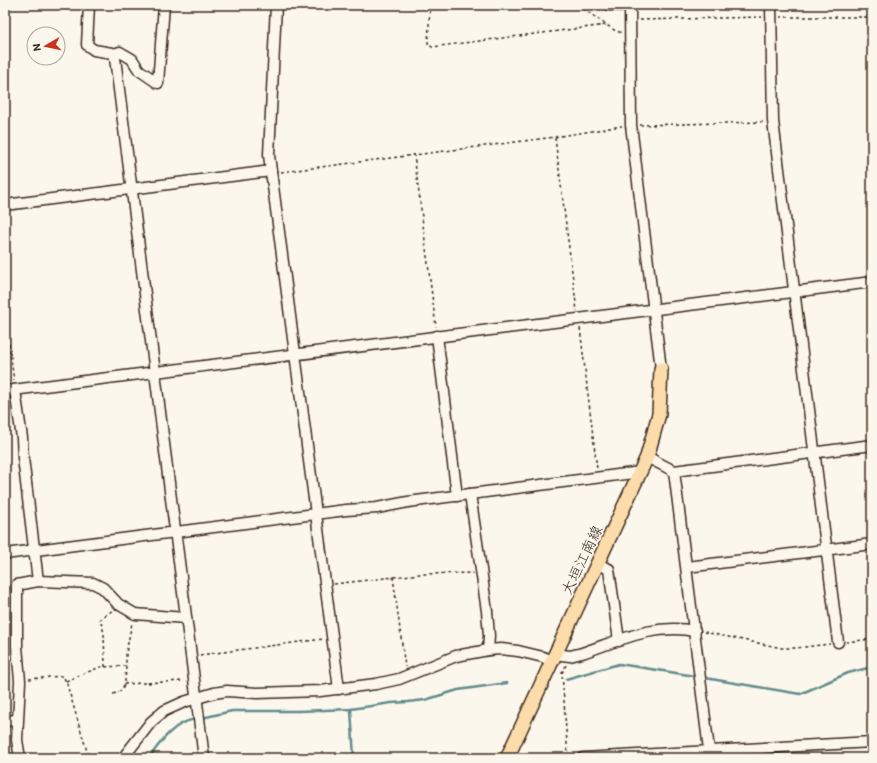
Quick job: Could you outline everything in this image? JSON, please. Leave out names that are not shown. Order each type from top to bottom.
[{"type":"main road","name":"大垣江南線","points":[[507,758],[647,457],[659,414],[660,369]]},
{"type":"street","points":[[89,5],[87,45],[94,50],[114,54],[120,52],[132,58],[139,70],[158,83],[164,5]]},
{"type":"street","points":[[276,5],[269,155],[326,585],[338,689]]},
{"type":"street","points":[[609,5],[630,6],[631,125],[660,369]]},
{"type":"street","points":[[771,5],[773,121],[838,642]]},
{"type":"street","points":[[114,54],[204,758]]},
{"type":"street","points":[[5,205],[271,172]]},
{"type":"street","points":[[38,581],[23,458],[22,438],[10,391],[872,282]]},
{"type":"street","points":[[437,336],[457,496]]},
{"type":"street","points":[[647,457],[674,471],[872,445]]},
{"type":"street","points":[[674,471],[710,754]]},
{"type":"street","points":[[5,554],[316,514],[377,508],[470,494],[641,472]]},
{"type":"street","points":[[470,494],[487,611],[489,636],[488,650]]},
{"type":"street","points":[[687,567],[872,544]]},
{"type":"street","points":[[597,564],[609,570],[619,641]]},
{"type":"street","points":[[20,758],[17,740],[20,682],[17,646],[17,585],[38,581],[93,583],[103,588],[122,606],[135,614],[185,618]]},
{"type":"street","points":[[123,758],[151,722],[164,711],[196,699],[227,691],[257,694],[338,689],[387,682],[456,656],[488,650],[501,649],[518,651],[553,658],[570,656],[653,629],[667,627],[695,630]]},
{"type":"street","points":[[5,721],[17,720]]},
{"type":"street","points":[[583,758],[710,754],[872,742]]},
{"type":"path","points":[[430,5],[428,44],[432,47],[606,25]]},
{"type":"path","points":[[578,5],[614,30],[630,33]]},
{"type":"path","points":[[630,21],[771,17],[872,17]]},
{"type":"path","points":[[271,172],[555,137],[631,125],[773,121]]},
{"type":"path","points":[[555,137],[598,477]]},
{"type":"path","points":[[414,154],[437,336]]},
{"type":"path","points":[[5,314],[10,391]]},
{"type":"path","points":[[326,585],[420,574],[481,572]]},
{"type":"path","points":[[393,577],[403,656],[408,674]]},
{"type":"path","points":[[105,667],[104,633],[100,619],[122,606]]},
{"type":"path","points":[[113,694],[120,691],[124,684],[126,653],[135,614]]},
{"type":"path","points":[[695,630],[782,648],[796,648],[872,639]]},
{"type":"path","points":[[190,656],[332,637]]},
{"type":"path","points":[[568,758],[562,673],[570,656]]},
{"type":"path","points":[[66,680],[100,667],[126,666]]},
{"type":"path","points":[[20,682],[56,676],[62,676],[66,680],[89,758]]},
{"type":"path","points":[[124,684],[194,680]]},
{"type":"waterway","points":[[566,679],[619,664],[695,676]]},
{"type":"waterway","points":[[705,678],[800,694],[848,673],[872,667]]},
{"type":"waterway","points":[[202,718],[232,711],[351,709],[425,700],[458,690],[507,683]]},
{"type":"waterway","points":[[351,709],[354,758]]},
{"type":"waterway","points":[[149,758],[163,739],[175,728],[181,724],[196,719]]}]
